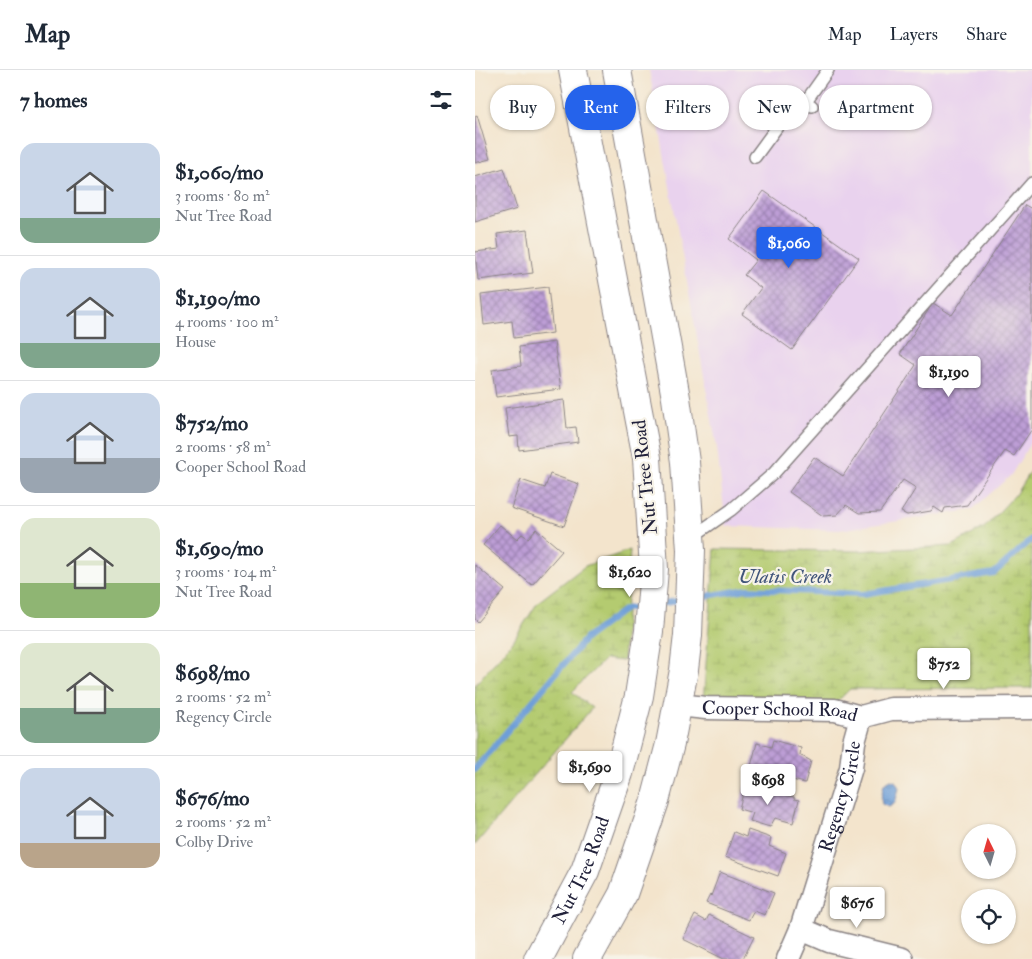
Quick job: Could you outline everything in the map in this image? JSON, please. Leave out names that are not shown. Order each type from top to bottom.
[{"type":"main road","name":"Nut Tree Road","points":[[538,959],[585,871],[619,773],[639,696],[649,631],[654,569],[647,458],[573,70]]},
{"type":"main road","name":"Nut Tree Road","points":[[587,959],[623,894],[655,801],[678,705],[688,635],[691,544],[688,491],[680,425],[617,70]]},
{"type":"street","name":"Cooper School Road","points":[[678,705],[705,708],[835,710],[861,717],[891,709],[1032,708]]},
{"type":"street","name":"Regency Circle","points":[[788,959],[801,929],[851,768],[854,742],[861,717]]},
{"type":"street","points":[[801,929],[829,941],[902,959]]},
{"type":"lane","points":[[755,157],[799,96],[809,103],[828,70]]},
{"type":"lane","points":[[691,544],[774,473],[1032,183]]},
{"type":"shaded area","points":[[649,70],[1032,70],[1032,440],[1011,475],[972,510],[839,530],[726,526],[717,448],[660,130],[729,130],[729,85],[652,85]]},
{"type":"green space","points":[[1032,468],[1032,688],[850,689],[837,702],[703,702],[715,549],[857,551],[952,546],[985,527],[1015,495]]},
{"type":"green space","points":[[630,550],[623,661],[605,659],[572,692],[592,708],[475,845],[475,685],[513,641],[538,602],[585,566]]},
{"type":"water","points":[[891,780],[895,781],[899,788],[895,803],[889,807],[882,804],[881,799],[884,784]]},
{"type":"building","points":[[477,115],[490,159],[475,163],[475,116]]},
{"type":"building","points":[[504,168],[517,209],[475,222],[475,177]]},
{"type":"building","points":[[764,191],[859,258],[792,350],[742,314],[761,288],[744,275],[756,260],[729,239]]},
{"type":"building","points":[[1025,205],[1032,209],[1032,429],[1014,456],[1005,451],[967,505],[945,508],[943,513],[934,507],[931,511],[907,515],[901,512],[916,488],[903,480],[880,512],[859,513],[846,505],[837,515],[823,516],[789,492],[814,457],[843,476],[916,365],[900,354],[933,303],[952,315]]},
{"type":"building","points":[[527,230],[533,273],[478,280],[475,252],[499,249],[497,234]]},
{"type":"building","points":[[548,287],[553,333],[514,338],[512,321],[484,325],[481,295]]},
{"type":"building","points":[[554,342],[561,389],[496,397],[492,370],[521,366],[519,347]]},
{"type":"building","points":[[564,400],[567,428],[576,427],[578,442],[519,450],[518,436],[509,437],[505,408]]},
{"type":"building","points":[[550,474],[579,484],[564,526],[511,508],[521,480],[545,488]]},
{"type":"building","points":[[500,525],[517,539],[522,534],[528,538],[536,529],[562,551],[532,585],[483,545]]},
{"type":"building","points":[[475,565],[505,590],[478,622],[475,619]]},
{"type":"building","points":[[773,740],[801,748],[800,755],[811,761],[805,783],[750,770],[757,743],[771,747]]},
{"type":"building","points":[[745,785],[794,797],[794,799],[799,800],[793,823],[775,818],[770,827],[750,821],[753,813],[739,809]]},
{"type":"building","points":[[748,830],[771,838],[769,846],[786,853],[778,876],[725,857],[734,832],[746,837]]},
{"type":"building","points":[[720,872],[774,893],[765,915],[754,911],[749,920],[706,903],[711,896]]},
{"type":"building","points":[[695,915],[706,921],[709,915],[754,937],[743,959],[724,959],[683,939]]},
{"type":"waterway","name":"Ulatis Creek","points":[[695,598],[747,589],[863,594],[994,573],[1032,539]]},
{"type":"waterway","name":"Ulatis Creek","points":[[658,604],[683,600]]},
{"type":"waterway","name":"Ulatis Creek","points":[[475,769],[586,638],[625,609],[646,606]]}]
